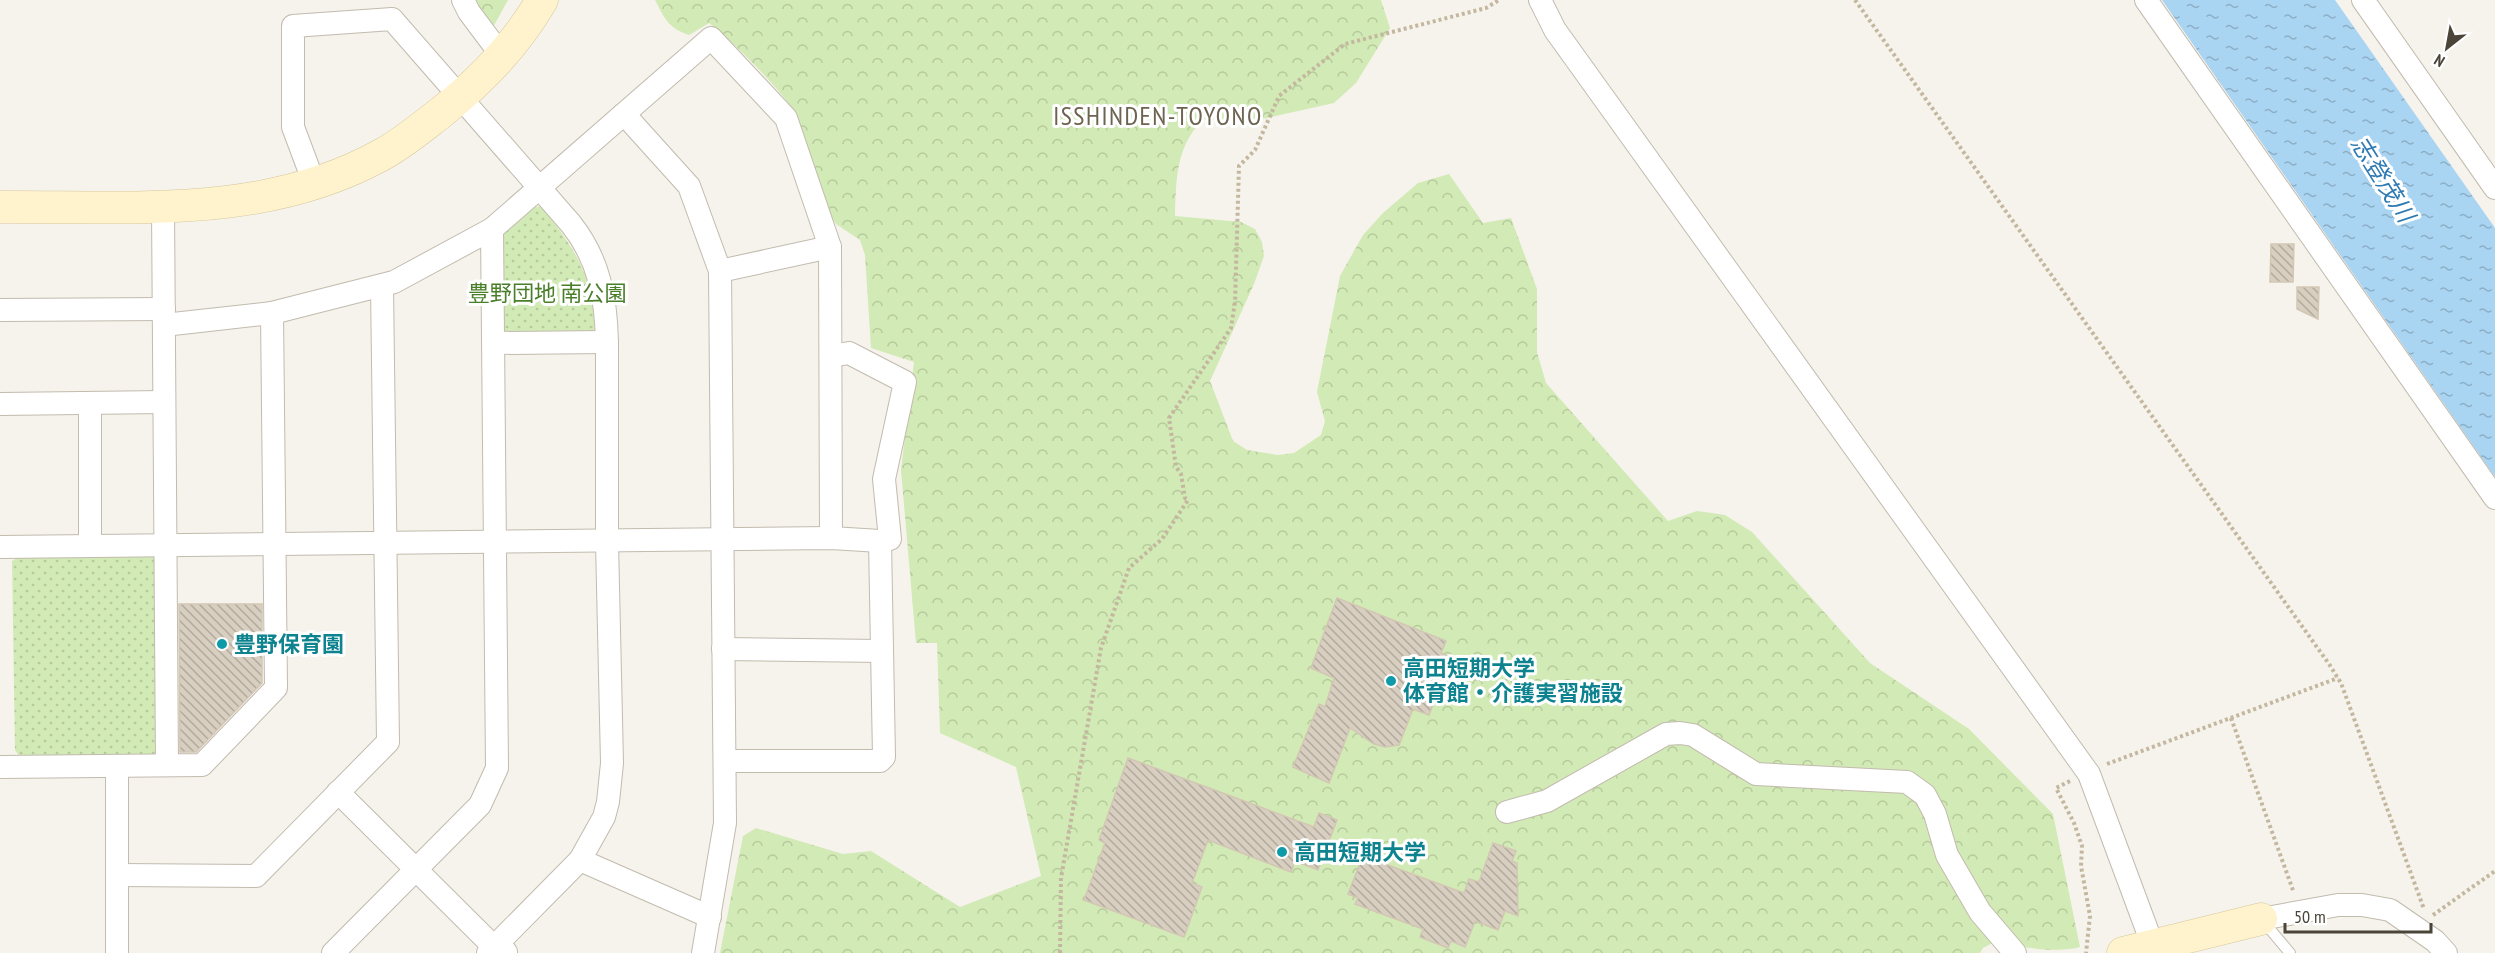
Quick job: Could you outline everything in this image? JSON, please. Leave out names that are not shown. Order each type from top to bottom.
[{"type":"street","points":[[463,0],[469,12],[502,56]]},
{"type":"street","points":[[0,207],[225,204],[285,192],[356,167],[384,153],[459,98],[502,56],[542,0]]},
{"type":"street","points":[[1540,0],[1562,40],[2087,772],[2153,946]]},
{"type":"street","points":[[2146,0],[2495,498]]},
{"type":"street","points":[[2363,0],[2495,188]]},
{"type":"street","points":[[314,183],[293,127],[293,26],[392,19],[580,236],[600,277],[606,310],[607,542],[612,763],[604,817],[580,860],[496,951],[338,792]]},
{"type":"street","points":[[0,310],[164,317],[272,313],[394,282],[492,230],[711,38],[786,118],[830,247],[831,538]]},
{"type":"street","points":[[624,114],[689,186],[720,271],[726,822],[703,953]]},
{"type":"street","points":[[163,206],[167,765]]},
{"type":"street","points":[[333,953],[480,805],[497,768],[492,230]]},
{"type":"street","points":[[720,271],[830,247]]},
{"type":"street","points":[[118,875],[256,876],[388,742],[382,286]]},
{"type":"street","points":[[0,767],[202,765],[276,688],[272,313]]},
{"type":"street","points":[[494,343],[607,342]]},
{"type":"street","points":[[0,547],[831,538],[880,541],[890,539],[884,479],[905,382],[849,353],[831,356]]},
{"type":"street","points":[[0,404],[164,402]]},
{"type":"street","points":[[90,404],[90,546]]},
{"type":"street","points":[[724,761],[880,761],[884,757],[880,541]]},
{"type":"street","points":[[723,649],[882,651]]},
{"type":"street","points":[[1507,812],[1547,801],[1666,734],[1693,735],[1756,774],[1907,782],[1925,795],[1935,814],[1947,855],[1974,902],[2015,953]]},
{"type":"street","points":[[117,766],[117,953]]},
{"type":"street","points":[[580,860],[710,917]]},
{"type":"street","points":[[2123,953],[2300,911],[2338,905],[2362,905],[2390,910],[2435,940],[2446,953]]},
{"type":"lane","points":[[2261,919],[2290,953]]},
{"type":"path","points":[[1060,953],[1061,878],[1101,648],[1130,568],[1162,539],[1188,500],[1185,498],[1181,474],[1176,467],[1169,418],[1231,328],[1239,166],[1255,150],[1279,96],[1346,44],[1486,8],[1499,0]]},
{"type":"path","points":[[1856,0],[2338,678],[2427,919],[2495,871]]},
{"type":"path","points":[[2086,953],[2090,916],[2081,866],[2082,846],[2055,788],[2087,772],[2338,678]]},
{"type":"path","points":[[2231,718],[2300,911]]},
{"type":"green space","points":[[470,0],[508,0],[492,29]]},
{"type":"green space","points":[[655,0],[1381,0],[1390,28],[1356,83],[1334,103],[1262,119],[1203,120],[1187,141],[1183,152],[1177,177],[1175,216],[1241,222],[1255,229],[1262,242],[1264,256],[1254,284],[1210,381],[1233,441],[1247,450],[1278,455],[1294,453],[1321,435],[1325,421],[1317,392],[1340,276],[1363,235],[1383,213],[1418,183],[1449,174],[1483,223],[1511,218],[1537,289],[1537,352],[1546,383],[1668,521],[1697,511],[1725,515],[1752,532],[1870,663],[1969,729],[2053,814],[2080,947],[2062,950],[2039,949],[1996,941],[1983,948],[1980,953],[720,953],[743,836],[756,828],[843,854],[871,851],[960,907],[1041,876],[1016,767],[940,733],[937,643],[916,643],[901,470],[914,362],[871,348],[865,255],[860,240],[836,224],[828,212],[804,136],[788,103],[755,65],[709,23],[689,35],[668,22]]},
{"type":"green space","name":"豊野団地 南公園","points":[[541,206],[564,237],[581,266],[591,297],[595,336],[503,337],[501,233],[529,208]]},
{"type":"green space","points":[[150,554],[156,560],[160,748],[152,758],[20,757],[15,750],[12,561],[20,556]]},
{"type":"water","name":"志登茂川","points":[[2162,0],[2335,0],[2495,228],[2495,477]]},
{"type":"building","points":[[2271,244],[2294,244],[2293,282],[2270,282]]},
{"type":"building","points":[[2297,287],[2319,287],[2318,319],[2297,309]]},
{"type":"building","name":"高田短期大学 体育館・介護実習施設","points":[[1337,598],[1446,641],[1441,653],[1451,658],[1429,715],[1413,709],[1399,745],[1385,747],[1374,744],[1350,728],[1329,783],[1293,767],[1319,704],[1325,707],[1334,678],[1311,668]]},
{"type":"building","name":"豊野保育園","points":[[179,604],[262,604],[262,683],[196,752],[180,752]]},
{"type":"building","name":"高田短期大学","points":[[1128,758],[1314,827],[1319,813],[1337,820],[1318,870],[1295,861],[1291,872],[1208,840],[1192,883],[1202,887],[1184,937],[1084,900],[1105,843],[1099,840]]},
{"type":"building","points":[[1493,843],[1516,851],[1512,861],[1517,863],[1518,916],[1505,911],[1498,930],[1475,921],[1465,947],[1451,941],[1448,948],[1420,937],[1423,929],[1355,904],[1358,898],[1348,894],[1363,856],[1464,893],[1469,879],[1479,882]]},
{"type":"place","name":"豊野保育園","points":[[222,644]]},
{"type":"place","name":"高田短期大学 体育館・介護実習施設","points":[[1391,681]]},
{"type":"place","name":"高田短期大学","points":[[1282,852]]},
{"type":"district","name":"ISSHINDEN-TOYONO","points":[[1158,115]]}]
